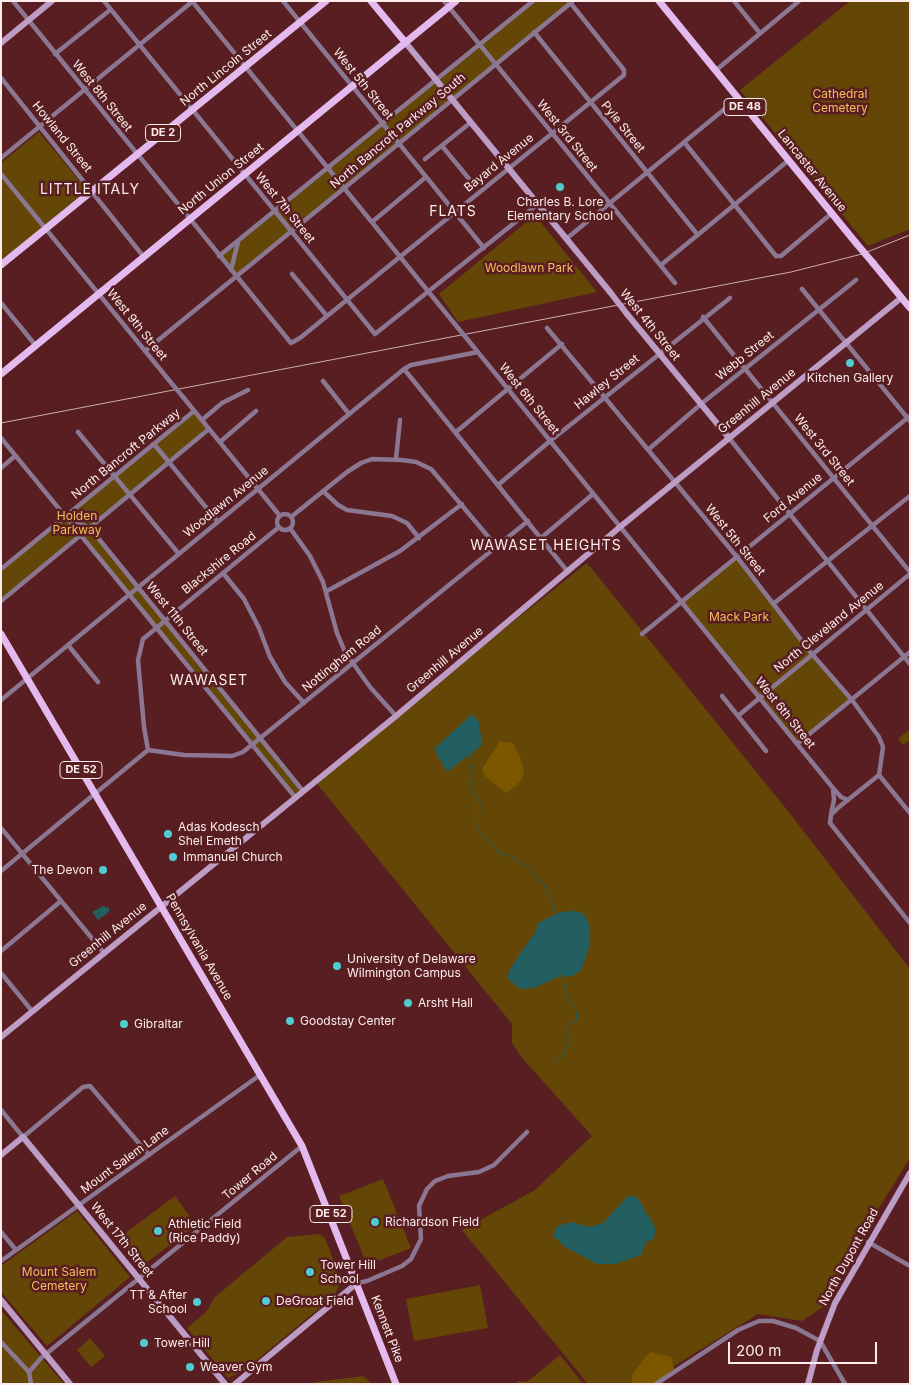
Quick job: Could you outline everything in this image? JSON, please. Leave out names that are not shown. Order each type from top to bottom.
[{"type":"main road","name":"North Lincoln Street","points":[[1,265],[326,1]]},
{"type":"main road","name":"West 4th Street","points":[[371,1],[405,42]]},
{"type":"main road","name":"North Union Street","points":[[1,374],[298,131],[405,42],[446,4],[456,1]]},
{"type":"main road","name":"Lancaster Avenue","points":[[659,1],[910,308]]},
{"type":"main road","name":"Pennsylvania Avenue","points":[[1,634],[302,1146],[357,1282]]},
{"type":"main road","name":"Kennett Pike","points":[[357,1282],[396,1384]]},
{"type":"street","name":"West 8th Street","points":[[12,1],[291,343]]},
{"type":"street","points":[[1,43],[52,1]]},
{"type":"street","name":"West 7th Street","points":[[104,1],[375,334],[430,292]]},
{"type":"street","points":[[1,158],[193,1]]},
{"type":"street","name":"West 6th Street","points":[[193,1],[759,698],[833,788],[841,797],[848,800]]},
{"type":"street","name":"West 5th Street","points":[[283,1],[484,248]]},
{"type":"street","name":"North Bancroft Parkway South","points":[[220,256],[532,1]]},
{"type":"street","points":[[734,1],[759,32]]},
{"type":"street","points":[[715,71],[759,32],[799,1]]},
{"type":"street","name":"North Bancroft Parkway South","points":[[145,351],[571,2]]},
{"type":"street","name":"Bayard Avenue","points":[[291,343],[300,338],[400,257],[625,72],[571,2]]},
{"type":"street","name":"West 3rd Street","points":[[446,4],[675,283]]},
{"type":"street","points":[[55,54],[110,10]]},
{"type":"street","name":"Pyle Street","points":[[534,32],[697,234]]},
{"type":"street","name":"West 4th Street","points":[[405,42],[729,438],[910,664]]},
{"type":"street","name":"Howland Street","points":[[1,78],[143,256]]},
{"type":"street","points":[[566,239],[738,98]]},
{"type":"street","points":[[425,159],[470,123]]},
{"type":"street","points":[[684,142],[778,256],[832,213]]},
{"type":"street","points":[[442,146],[470,180]]},
{"type":"street","points":[[661,265],[789,160]]},
{"type":"street","name":"West 9th Street","points":[[1,174],[280,516]]},
{"type":"street","points":[[372,222],[426,177]]},
{"type":"street","points":[[430,292],[538,204]]},
{"type":"street","points":[[231,270],[238,242]]},
{"type":"street","points":[[292,274],[327,316]]},
{"type":"street","name":"Webb Street","points":[[649,449],[701,404],[856,280]]},
{"type":"street","points":[[802,289],[909,418]]},
{"type":"street","name":"Hawley Street","points":[[498,485],[550,440],[703,317],[730,298]]},
{"type":"street","name":"Greenhill Avenue","points":[[1,1036],[396,716],[620,527],[901,298]]},
{"type":"street","points":[[1,302],[36,346]]},
{"type":"street","name":"West 3rd Street","points":[[703,317],[910,573]]},
{"type":"street","name":"West 5th Street","points":[[547,328],[606,396],[880,737],[883,747],[879,775]]},
{"type":"street","points":[[456,432],[562,344]]},
{"type":"street","name":"Woodlawn Avenue","points":[[1,700],[404,369],[411,364],[478,352]]},
{"type":"street","points":[[404,369],[568,572]]},
{"type":"street","points":[[323,381],[349,414]]},
{"type":"street","points":[[202,420],[222,403],[248,390]]},
{"type":"street","name":"North Bancroft Parkway","points":[[1,569],[194,411]]},
{"type":"street","points":[[220,442],[256,411]]},
{"type":"street","name":"Ford Avenue","points":[[642,634],[680,601],[909,418]]},
{"type":"street","points":[[396,459],[400,420]]},
{"type":"street","points":[[1,601],[209,429]]},
{"type":"street","points":[[78,432],[179,554]]},
{"type":"street","name":"West 11th Street","points":[[1,438],[295,797]]},
{"type":"street","points":[[154,444],[218,522]]},
{"type":"street","points":[[1,468],[16,456]]},
{"type":"street","points":[[292,517],[361,463],[372,460],[396,459],[416,462],[431,470],[497,547]]},
{"type":"street","points":[[324,491],[338,505],[347,510],[392,516],[407,523],[419,538]]},
{"type":"street","points":[[541,538],[594,494]]},
{"type":"street","points":[[774,604],[910,496]]},
{"type":"street","points":[[327,591],[373,567],[419,538],[462,504]]},
{"type":"street","points":[[285,514],[292,517],[293,523],[290,528],[284,530],[279,527],[277,521],[280,516],[285,514]]},
{"type":"street","name":"West 11th Street","points":[[65,516],[90,528],[303,791]]},
{"type":"street","name":"Nottingham Road","points":[[148,750],[184,755],[232,756],[239,754],[528,521]]},
{"type":"street","name":"Blackshire Road","points":[[148,750],[138,660],[143,639],[279,527]]},
{"type":"street","points":[[290,528],[310,556],[327,591],[337,633],[353,664],[396,716]]},
{"type":"street","points":[[223,572],[244,599],[259,628],[270,657],[285,682],[304,703]]},
{"type":"street","name":"North Cleveland Avenue","points":[[738,715],[910,573]]},
{"type":"street","points":[[68,645],[98,682]]},
{"type":"street","points":[[797,744],[910,652]]},
{"type":"street","points":[[722,696],[766,751]]},
{"type":"street","points":[[1,871],[148,750]]},
{"type":"street","points":[[831,815],[879,775],[910,813]]},
{"type":"street","points":[[833,788],[834,800],[830,823],[910,923]]},
{"type":"street","points":[[1,828],[104,953]]},
{"type":"street","points":[[1,951],[61,901]]},
{"type":"street","points":[[1,973],[32,1011]]},
{"type":"street","name":"Mount Salem Lane","points":[[1,1261],[260,1075]]},
{"type":"street","points":[[1,1155],[83,1087],[89,1085],[94,1088],[149,1155]]},
{"type":"street","name":"West 17th Street","points":[[1,1110],[225,1384]]},
{"type":"street","points":[[235,1384],[357,1282],[367,1281],[402,1266],[411,1259],[421,1239],[418,1206],[427,1189],[435,1181],[448,1176],[479,1172],[494,1165],[527,1132]]},
{"type":"street","name":"Tower Road","points":[[29,1372],[41,1358],[302,1146]]},
{"type":"street","name":"North Dupont Road","points":[[808,1384],[820,1341],[835,1303],[868,1242],[910,1173]]},
{"type":"street","points":[[1,1232],[16,1250]]},
{"type":"street","points":[[868,1242],[910,1266]]},
{"type":"street","points":[[1,1300],[70,1384]]},
{"type":"street","points":[[656,1384],[738,1330],[759,1321],[773,1321],[796,1328],[820,1341],[845,1384]]},
{"type":"street","points":[[1,1342],[29,1372],[31,1384]]},
{"type":"green space","points":[[533,1],[573,1],[236,276],[219,256]]},
{"type":"green space","name":"Cathedral Cemetery","points":[[850,1],[910,1],[910,229],[868,246],[740,90]]},
{"type":"green space","points":[[39,132],[87,190],[1,261],[1,163]]},
{"type":"green space","name":"Woodlawn Park","points":[[535,215],[597,292],[458,322],[439,294]]},
{"type":"green space","name":"Holden Parkway","points":[[194,411],[209,429],[90,528],[303,791],[295,797],[80,536],[1,601],[1,569]]},
{"type":"green space","name":"Mack Park","points":[[737,557],[812,654],[852,700],[797,744],[681,601]]},
{"type":"green space","points":[[587,563],[788,811],[910,969],[910,1158],[851,1253],[823,1307],[802,1321],[758,1314],[645,1384],[588,1384],[462,1230],[535,1190],[592,1136],[523,1059],[512,1043],[512,1024],[314,780]]},
{"type":"green space","points":[[910,729],[910,740],[903,745],[898,739]]},
{"type":"green space","name":"Richardson Field","points":[[383,1179],[411,1248],[367,1265],[339,1196]]},
{"type":"green space","name":"Athletic Field (Rice Paddy)","points":[[175,1196],[196,1225],[142,1266],[120,1237]]},
{"type":"green space","name":"Mount Salem Cemetery","points":[[77,1211],[130,1277],[47,1346],[1,1292],[1,1266]]},
{"type":"green space","points":[[319,1234],[325,1238],[340,1277],[340,1284],[334,1296],[245,1370],[228,1378],[187,1328],[206,1312],[215,1297],[287,1237]]},
{"type":"green space","points":[[480,1285],[488,1328],[414,1341],[406,1299]]},
{"type":"green space","points":[[1,1310],[64,1384],[1,1384]]},
{"type":"green space","points":[[90,1338],[105,1356],[91,1367],[77,1350]]},
{"type":"green space","points":[[560,1355],[583,1384],[516,1384],[518,1381],[527,1382]]},
{"type":"green space","points":[[363,1376],[372,1384],[302,1384]]},
{"type":"shaded area","points":[[500,741],[513,743],[521,759],[524,772],[521,781],[506,793],[485,776],[482,769]]},
{"type":"shaded area","points":[[650,1352],[671,1357],[674,1369],[654,1384],[631,1384],[633,1373]]},
{"type":"water","points":[[472,714],[479,722],[482,745],[447,772],[434,749]]},
{"type":"water","points":[[103,906],[109,908],[109,912],[98,920],[92,912]]},
{"type":"water","points":[[568,911],[581,912],[587,919],[590,929],[590,945],[581,970],[574,975],[568,977],[562,975],[534,988],[520,989],[507,978],[511,967],[536,931],[538,923],[558,913]]},
{"type":"water","points":[[628,1196],[637,1197],[656,1229],[653,1240],[647,1241],[641,1255],[615,1264],[597,1264],[565,1247],[553,1236],[557,1226],[571,1222],[589,1227],[603,1223]]},
{"type":"waterway","points":[[470,754],[473,768],[470,784],[480,803],[479,832],[494,845],[497,851],[515,858],[528,867],[544,885],[556,913]]},
{"type":"waterway","points":[[555,1060],[564,1055],[567,1045],[572,1040],[565,1033],[568,1024],[577,1021],[576,1010],[567,998],[562,975]]},
{"type":"railway","points":[[1,423],[791,272],[862,254],[910,235]]},
{"type":"place","name":"Charles B. Lore Elementary School","points":[[560,187]]},
{"type":"place","name":"Kitchen Gallery","points":[[850,363]]},
{"type":"place","name":"Adas Kodesch Shel Emeth","points":[[168,834]]},
{"type":"place","name":"Immanuel Church","points":[[173,857]]},
{"type":"place","name":"The Devon","points":[[103,870]]},
{"type":"place","name":"University of Delaware Wilmington Campus","points":[[337,966]]},
{"type":"place","name":"Arsht Hall","points":[[408,1003]]},
{"type":"place","name":"Goodstay Center","points":[[290,1021]]},
{"type":"place","name":"Gibraltar","points":[[124,1024]]},
{"type":"place","name":"Richardson Field","points":[[375,1222]]},
{"type":"place","name":"Athletic Field (Rice Paddy)","points":[[158,1231]]},
{"type":"place","name":"Tower Hill School","points":[[310,1272]]},
{"type":"place","name":"DeGroat Field","points":[[266,1301]]},
{"type":"place","name":"TT & After School","points":[[197,1302]]},
{"type":"place","name":"Tower Hill","points":[[144,1343]]},
{"type":"place","name":"Weaver Gym","points":[[190,1367]]},
{"type":"district","name":"LITTLE ITALY","points":[[90,190]]},
{"type":"district","name":"FLATS","points":[[453,212]]},
{"type":"district","name":"WAWASET HEIGHTS","points":[[546,546]]},
{"type":"district","name":"WAWASET","points":[[209,681]]}]
